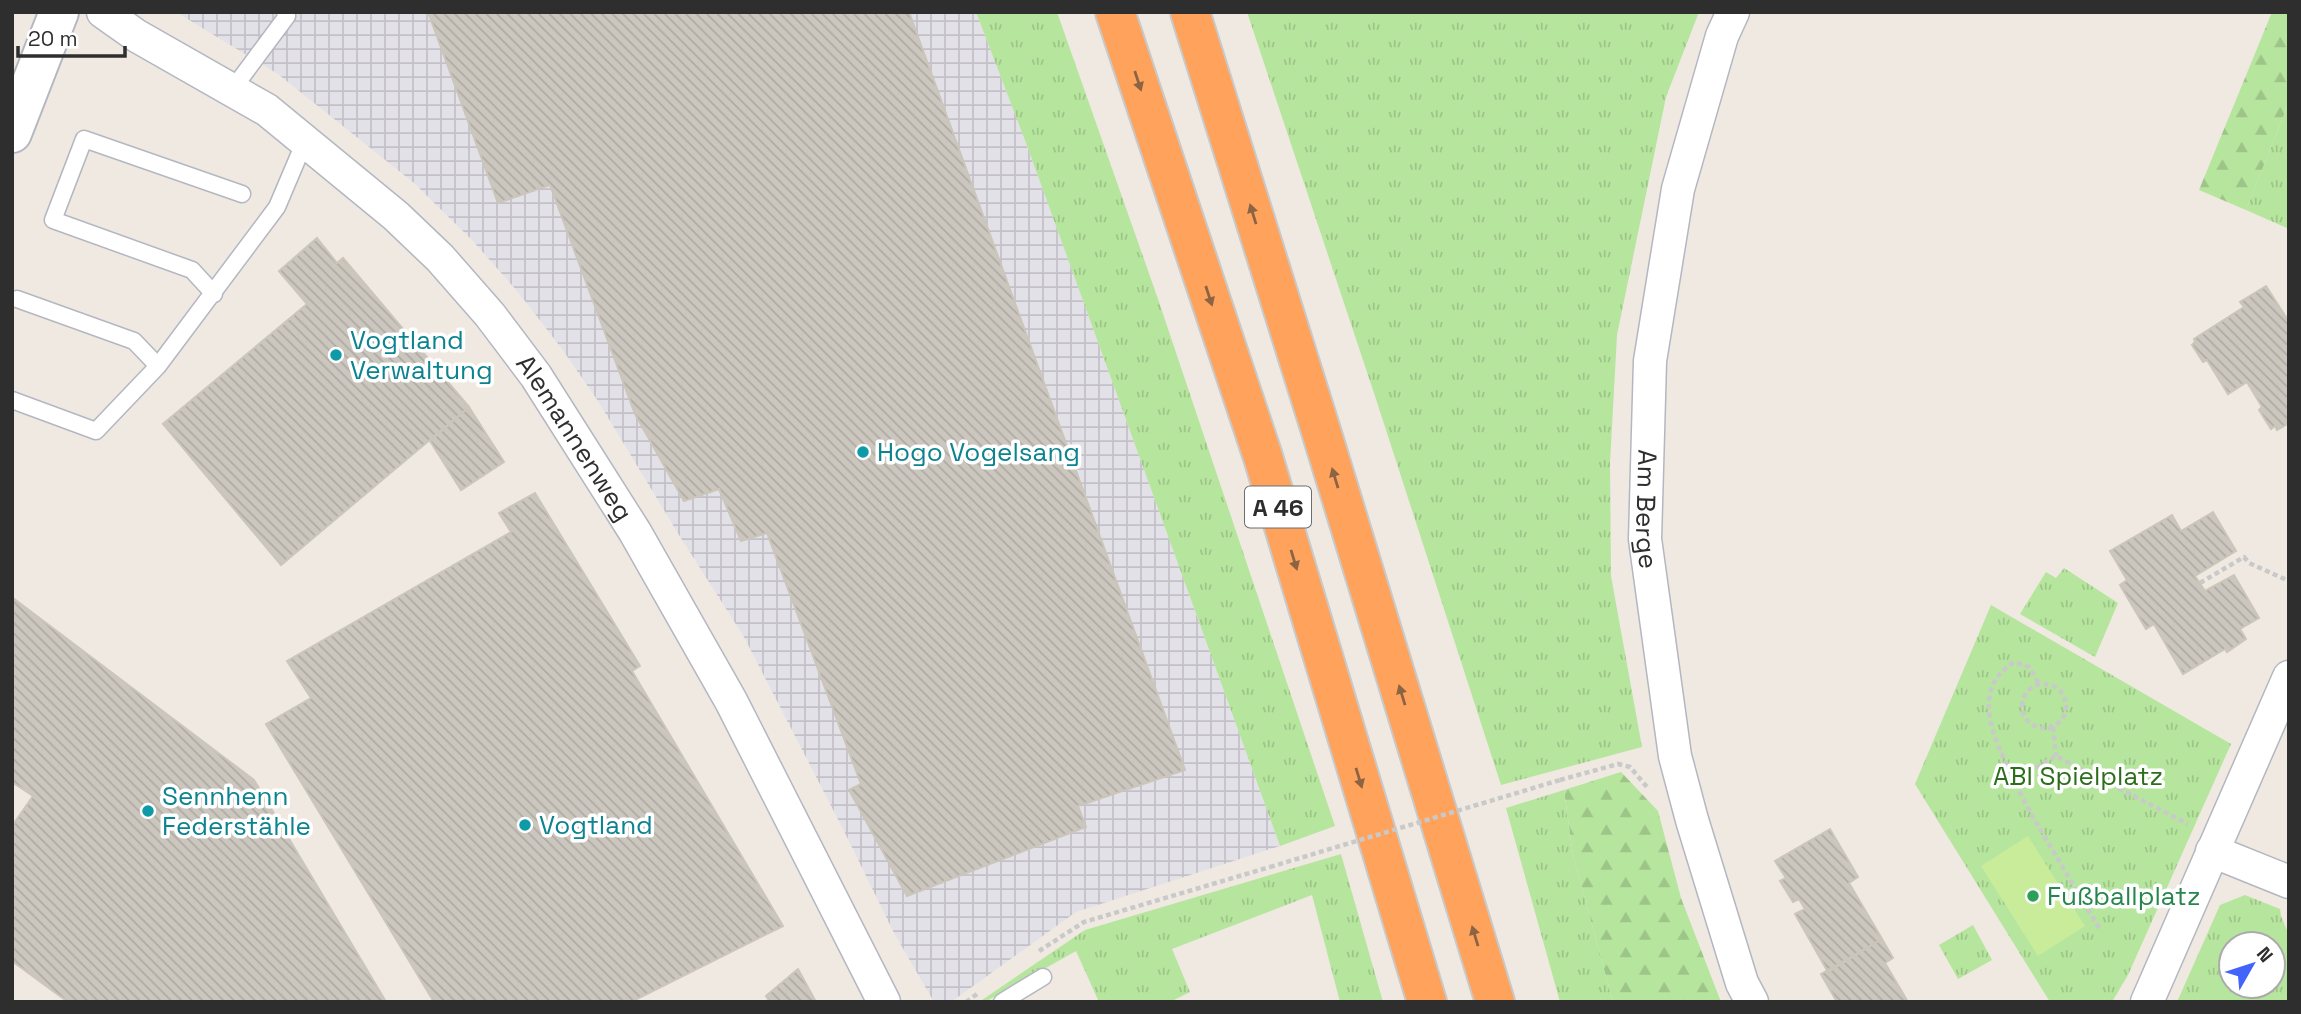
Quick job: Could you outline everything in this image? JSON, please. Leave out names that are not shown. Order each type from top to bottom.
[{"type":"highway","name":"A 46","points":[[1115,12],[1263,457],[1427,1002]]},
{"type":"highway","name":"A 46","points":[[1192,16],[1495,1002]]},
{"type":"main road","points":[[12,133],[59,12]]},
{"type":"street","name":"Alemannenweg","points":[[103,12],[137,36],[267,110],[396,216],[440,258],[490,315],[536,376],[635,532],[731,701],[884,1002]]},
{"type":"street","name":"Am Berge","points":[[1733,12],[1722,36],[1678,189],[1650,361],[1645,539],[1675,756],[1734,958],[1752,1002]]},
{"type":"street","points":[[2147,1002],[2289,677]]},
{"type":"street","points":[[2215,845],[2289,882]]},
{"type":"lane","points":[[232,90],[288,14]]},
{"type":"lane","points":[[214,294],[192,270],[53,220],[84,139],[242,194]]},
{"type":"lane","points":[[12,400],[96,431],[158,366],[277,207],[305,141]]},
{"type":"lane","points":[[17,299],[134,341],[158,366]]},
{"type":"lane","points":[[1002,1002],[1043,978]]},
{"type":"path","points":[[2200,583],[2244,557],[2249,563],[2289,581]]},
{"type":"path","points":[[2039,684],[2029,667],[2014,662],[2004,668],[1996,678],[1990,694],[1989,711],[1993,734],[2031,814],[2099,928]]},
{"type":"path","points":[[2046,683],[2059,689],[2067,701],[2062,721],[2053,727],[2043,729],[2034,726],[2026,720],[2023,713],[2024,696],[2029,688],[2039,684],[2046,683]]},
{"type":"path","points":[[2053,727],[2056,756]]},
{"type":"path","points":[[2056,756],[2215,845]]},
{"type":"path","points":[[2014,781],[2056,756]]},
{"type":"path","points":[[1030,958],[1084,922],[1618,764],[1630,766],[1648,788]]},
{"type":"path","points":[[966,1002],[986,988]]},
{"type":"shaded area","name":"Hogo Vogelsang","points":[[176,12],[976,12],[1026,143],[1280,846],[1076,912],[951,1002],[934,1002],[894,933],[744,637],[598,401],[562,349],[518,292],[472,240],[414,183],[278,74]]},
{"type":"green space","points":[[976,12],[1057,12],[1158,299],[1335,826],[1280,846],[1026,143]]},
{"type":"green space","points":[[1247,12],[1699,12],[1666,97],[1617,335],[1610,463],[1611,576],[1642,747],[1501,785]]},
{"type":"green space","points":[[2272,12],[2289,12],[2289,102],[2246,210],[2199,190]]},
{"type":"green space","points":[[2289,102],[2289,229],[2246,210]]},
{"type":"green space","points":[[2064,568],[2118,603],[2095,657],[2020,614],[2046,572],[2056,578]]},
{"type":"green space","name":"ABI Spielplatz","points":[[1991,605],[2231,744],[2128,975],[2112,1002],[2050,1002],[1915,784]]},
{"type":"green space","points":[[1621,772],[1658,811],[1681,898],[1721,1002],[1613,1002],[1573,855],[1564,790]]},
{"type":"green space","points":[[1564,790],[1573,855],[1613,1002],[1560,1002],[1506,808]]},
{"type":"green space","name":"Fußballplatz","points":[[2028,836],[2085,926],[2038,956],[1981,866]]},
{"type":"green space","points":[[1341,854],[1383,1002],[1340,1002],[1312,895],[1172,949],[1190,992],[1170,1002],[1099,1002],[1076,951],[985,1002],[979,1002],[1085,930]]},
{"type":"green space","points":[[2245,895],[2280,909],[2287,930],[2217,930],[2217,1000],[2287,1000],[2287,930],[2289,1002],[2177,1002],[2220,905]]},
{"type":"green space","points":[[1973,925],[1992,960],[1958,979],[1939,945]]},
{"type":"building","name":"Hogo Vogelsang","points":[[428,12],[909,12],[1185,770],[1078,806],[1086,827],[907,896],[849,790],[861,784],[767,533],[741,541],[719,489],[684,501],[635,414],[550,185],[498,203]]},
{"type":"building","name":"Vogtland Verwaltung","points":[[317,238],[337,263],[343,258],[469,407],[281,565],[163,424],[307,304],[279,271]]},
{"type":"building","points":[[2266,286],[2289,322],[2289,423],[2277,430],[2275,426],[2271,429],[2259,410],[2262,407],[2247,382],[2228,394],[2207,360],[2203,362],[2192,345],[2194,339],[2244,307],[2240,302]]},
{"type":"building","name":"Vogtland Verwaltung","points":[[469,407],[504,462],[461,490],[430,441]]},
{"type":"building","name":"Vogtland","points":[[535,493],[640,666],[632,671],[783,926],[631,1002],[434,1002],[266,724],[311,698],[287,661],[511,532],[499,513]]},
{"type":"building","points":[[2213,512],[2236,551],[2195,576],[2205,591],[2234,575],[2259,618],[2240,629],[2246,639],[2227,652],[2225,649],[2183,674],[2154,624],[2146,629],[2120,585],[2127,580],[2110,551],[2172,515],[2181,531]]},
{"type":"building","name":"Sennhenn Federstähle","points":[[13,598],[254,780],[385,1000],[383,1002],[68,1002],[12,961],[12,826],[33,796],[12,782]]},
{"type":"building","points":[[1830,829],[1858,877],[1849,883],[1882,939],[1828,972],[1795,914],[1805,909],[1799,899],[1793,902],[1780,881],[1786,878],[1775,861]]},
{"type":"building","points":[[1882,939],[1893,958],[1885,963],[1908,1002],[1837,1002],[1821,974]]},
{"type":"building","points":[[798,969],[816,1002],[770,1002],[766,996]]},
{"type":"place","name":"Vogtland Verwaltung","points":[[336,355]]},
{"type":"place","name":"Hogo Vogelsang","points":[[863,452]]},
{"type":"place","name":"Sennhenn Federstähle","points":[[148,811]]},
{"type":"place","name":"Vogtland","points":[[525,825]]},
{"type":"place","name":"Fußballplatz","points":[[2033,896]]}]
